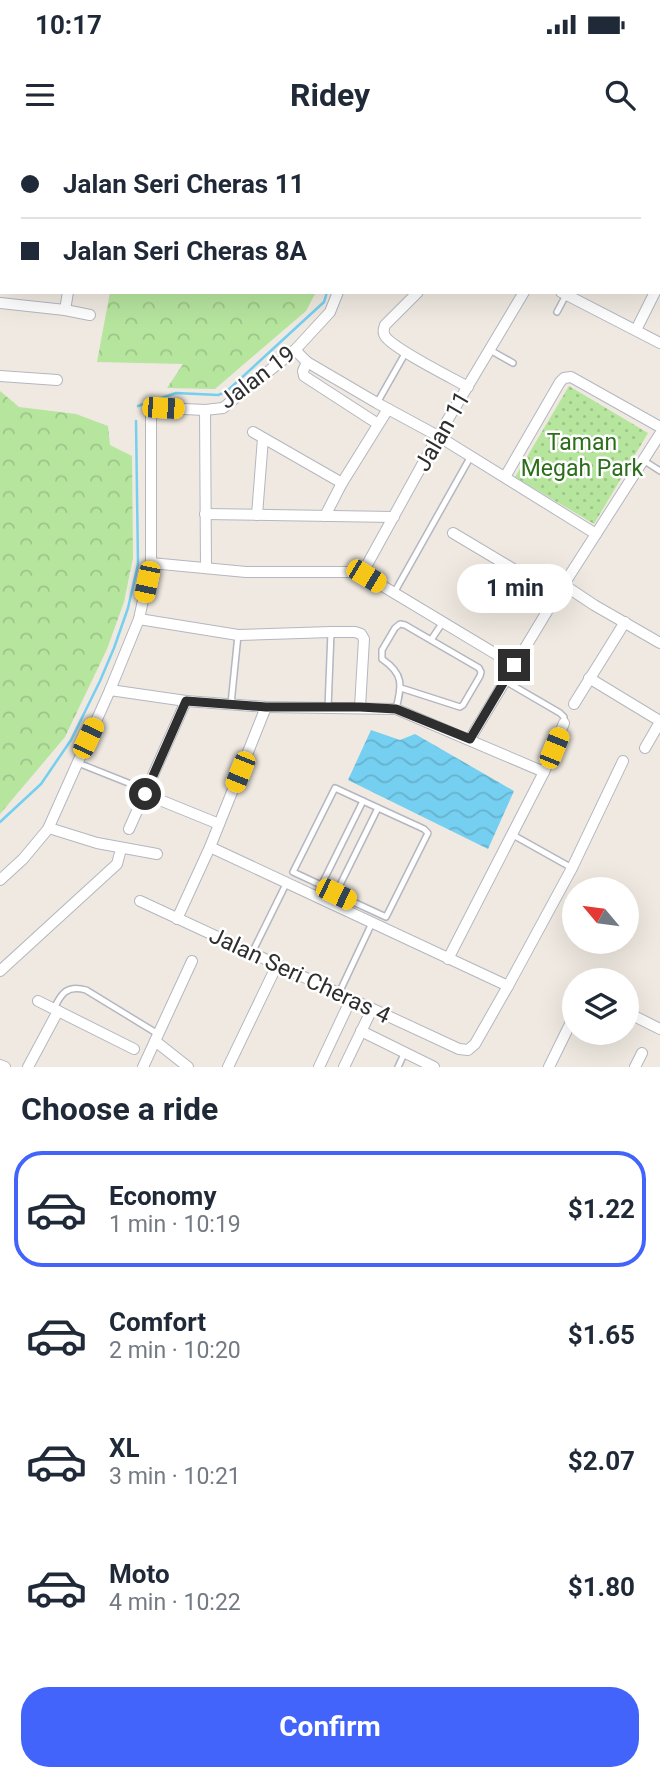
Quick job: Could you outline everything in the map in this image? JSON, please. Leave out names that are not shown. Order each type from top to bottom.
[{"type":"street","points":[[65,310],[68,294]]},
{"type":"street","name":"Jalan 19","points":[[151,563],[151,415],[163,408],[223,408],[295,350],[330,312],[337,294]]},
{"type":"street","points":[[416,294],[385,325],[385,337],[468,387]]},
{"type":"street","name":"Jalan 11","points":[[363,572],[438,436],[523,294]]},
{"type":"street","points":[[564,294],[579,297],[660,343]]},
{"type":"street","points":[[636,330],[654,294]]},
{"type":"street","points":[[0,303],[90,315]]},
{"type":"street","points":[[295,350],[307,362],[377,404],[438,436],[596,534]]},
{"type":"street","points":[[307,362],[304,376],[379,424]]},
{"type":"street","points":[[0,376],[57,380]]},
{"type":"street","points":[[505,477],[564,378],[571,377],[660,427]]},
{"type":"street","points":[[325,516],[388,409]]},
{"type":"street","points":[[205,410],[206,568]]},
{"type":"street","points":[[470,739],[557,595],[660,434]]},
{"type":"street","points":[[257,515],[258,435],[342,483]]},
{"type":"street","points":[[205,514],[394,517]]},
{"type":"street","points":[[453,533],[557,595]]},
{"type":"street","points":[[0,880],[23,859],[48,828],[139,619],[151,563],[246,572],[363,572],[514,665]]},
{"type":"street","points":[[564,584],[594,605],[660,643]]},
{"type":"street","points":[[139,619],[237,635],[331,632],[361,634],[364,639],[360,707]]},
{"type":"street","points":[[574,704],[625,622]]},
{"type":"street","points":[[589,678],[660,721],[645,748]]},
{"type":"street","points":[[110,690],[186,701],[266,707],[396,709],[544,772]]},
{"type":"street","points":[[129,829],[186,701]]},
{"type":"street","points":[[177,919],[210,847],[266,707]]},
{"type":"street","points":[[448,959],[544,772],[564,723]]},
{"type":"street","points":[[210,847],[316,896],[334,899],[372,923],[508,986],[572,868],[623,761]]},
{"type":"street","points":[[146,792],[219,824]]},
{"type":"street","points":[[48,828],[121,849],[157,855]]},
{"type":"street","points":[[0,971],[117,864],[121,849]]},
{"type":"street","name":"Jalan Seri Cheras 4","points":[[140,901],[459,1049],[468,1050],[475,1044],[508,986]]},
{"type":"street","points":[[143,1067],[192,961]]},
{"type":"street","points":[[228,1067],[277,965]]},
{"type":"street","points":[[319,1067],[351,999]]},
{"type":"street","points":[[38,1001],[134,1049]]},
{"type":"street","points":[[344,1067],[372,1009]]},
{"type":"street","points":[[28,1067],[56,1010]]},
{"type":"street","points":[[639,1018],[660,1029]]},
{"type":"street","points":[[361,1031],[434,1067]]},
{"type":"street","points":[[156,1038],[188,1067]]},
{"type":"street","points":[[550,1067],[562,1042]]},
{"type":"street","points":[[635,1067],[642,1052]]},
{"type":"lane","points":[[557,312],[564,294]]},
{"type":"lane","points":[[490,350],[513,363]]},
{"type":"lane","points":[[377,404],[406,352]]},
{"type":"lane","points":[[394,593],[471,456]]},
{"type":"lane","points":[[643,460],[660,471]]},
{"type":"lane","points":[[431,640],[443,621]]},
{"type":"lane","points":[[396,709],[401,688],[394,667],[380,655],[400,624],[479,668],[481,672],[460,707],[401,688]]},
{"type":"lane","points":[[328,708],[331,632]]},
{"type":"lane","points":[[231,704],[237,635]]},
{"type":"lane","points":[[505,681],[560,713],[564,723]]},
{"type":"lane","points":[[77,762],[146,792]]},
{"type":"lane","points":[[321,885],[293,872],[335,788],[424,829],[428,833],[386,917],[334,899],[378,808]]},
{"type":"lane","points":[[316,896],[363,802]]},
{"type":"lane","points":[[513,835],[572,868]]},
{"type":"lane","points":[[252,953],[287,882]]},
{"type":"lane","points":[[338,993],[372,923]]},
{"type":"lane","points":[[56,1010],[59,997],[67,990],[86,990],[156,1038]]},
{"type":"lane","points":[[398,1067],[405,1052]]},
{"type":"green space","points":[[110,294],[315,294],[306,311],[215,389],[167,388],[183,364],[97,362]]},
{"type":"green space","name":"Taman Megah Park","points":[[569,386],[648,433],[594,524],[515,477]]},
{"type":"green space","points":[[0,391],[19,407],[76,414],[108,426],[110,445],[132,456],[133,558],[124,602],[107,649],[65,737],[0,814]]},
{"type":"water","points":[[371,730],[400,740],[415,734],[514,791],[488,849],[348,780]]},
{"type":"waterway","points":[[138,406],[176,393],[218,395],[226,392],[324,302],[326,294]]},
{"type":"waterway","points":[[0,822],[41,784],[71,740],[100,681],[128,608],[138,564],[136,421]]},
{"type":"route","points":[[145,794],[186,701],[266,707],[396,709],[470,739],[514,665]]}]
